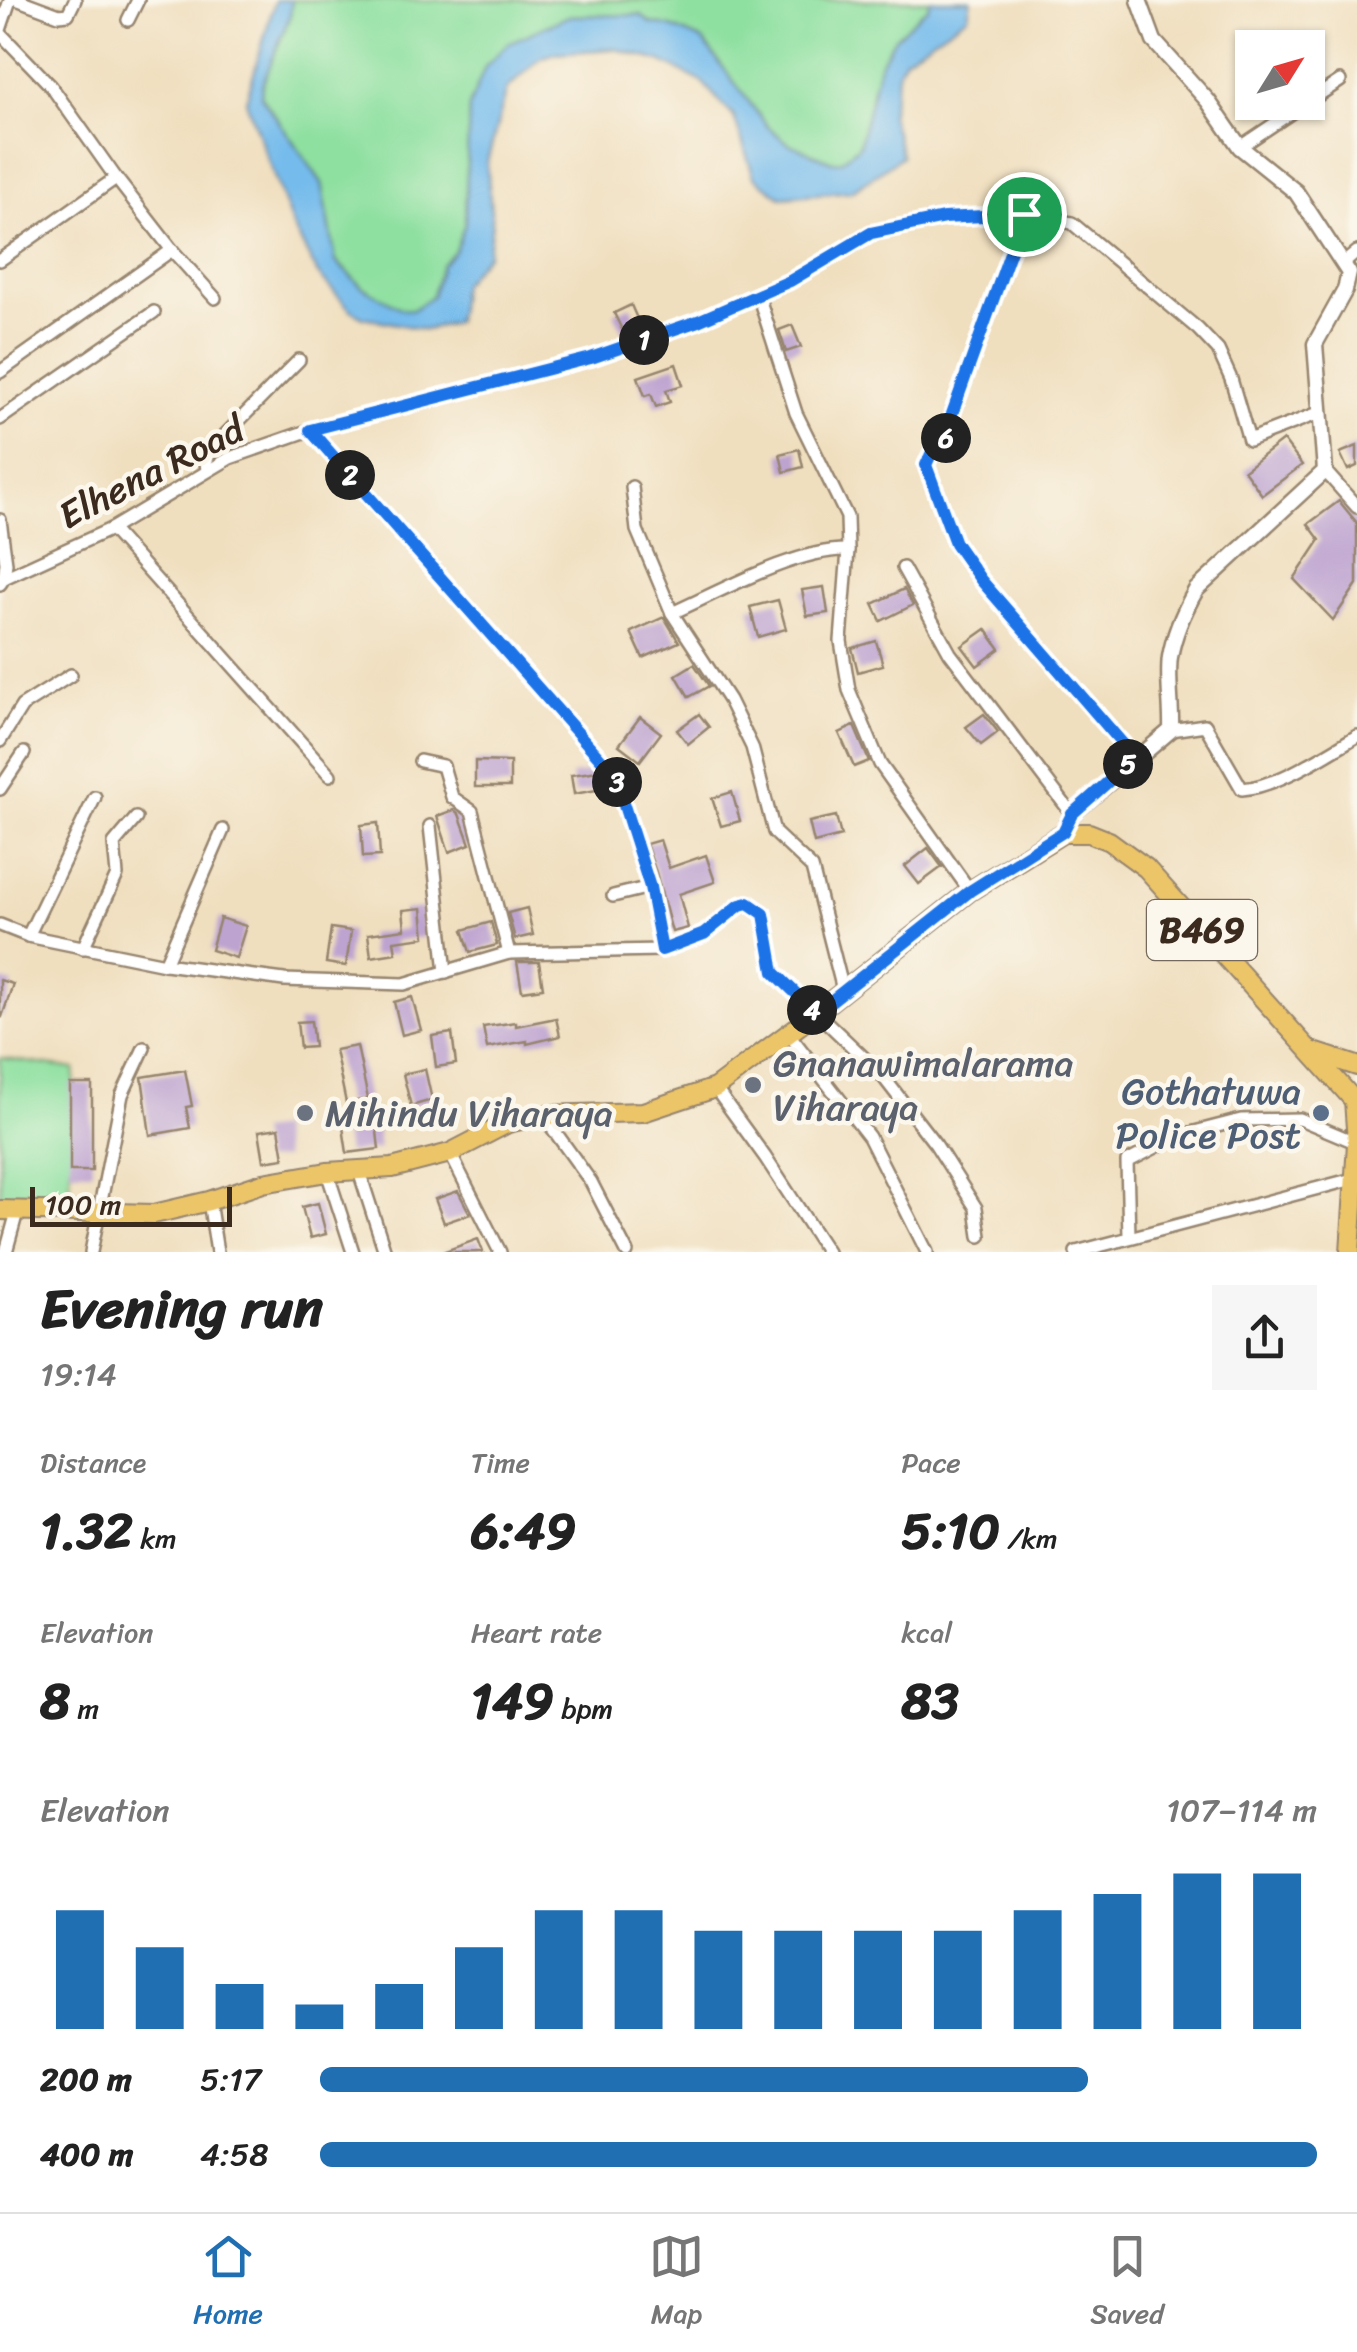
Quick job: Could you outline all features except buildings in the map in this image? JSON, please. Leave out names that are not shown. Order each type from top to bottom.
[{"type":"main road","points":[[8,1211],[154,1214],[263,1183],[327,1172],[392,1168],[450,1153],[508,1124],[543,1115],[643,1112],[715,1088],[970,891],[1063,832]]},
{"type":"main road","name":"B469","points":[[1063,832],[1089,833],[1146,868],[1354,1099]]},
{"type":"main road","points":[[1310,1051],[1357,1066],[1349,1074],[1347,1086],[1354,1099],[1357,1143],[1350,1252]]},
{"type":"street","points":[[10,0],[0,32],[51,86],[172,250],[216,298]]},
{"type":"street","points":[[19,0],[59,15],[68,14],[75,0]]},
{"type":"street","points":[[128,20],[138,0]]},
{"type":"street","points":[[1139,0],[1154,41],[1208,101],[1240,146],[1296,192],[1349,272],[1351,294],[1316,344],[1325,471],[1357,508]]},
{"type":"street","points":[[1325,91],[1340,81]]},
{"type":"street","points":[[1240,146],[1280,120]]},
{"type":"street","points":[[0,260],[116,178]]},
{"type":"street","points":[[1024,214],[952,414],[952,432],[932,452],[926,465],[955,543],[981,580],[1135,758]]},
{"type":"street","name":"Elhena Road","points":[[2,581],[111,529],[230,458],[310,430],[591,358],[698,321],[790,281],[871,233],[944,218],[1024,214],[1072,223],[1218,350],[1249,440],[1319,413]]},
{"type":"street","points":[[0,372],[172,250]]},
{"type":"street","points":[[1344,264],[1357,252]]},
{"type":"street","points":[[758,294],[796,414],[847,517],[841,640],[849,690],[880,764],[970,891]]},
{"type":"street","points":[[0,419],[154,312]]},
{"type":"street","points":[[208,471],[206,462],[212,448],[300,360]]},
{"type":"street","points":[[310,430],[614,774],[650,887],[662,950]]},
{"type":"street","points":[[1170,730],[1169,660],[1182,614],[1196,590],[1325,471]]},
{"type":"street","points":[[632,487],[637,530],[672,613],[730,700],[752,747],[774,832],[812,868],[844,990]]},
{"type":"street","points":[[1,529],[6,563],[2,581]]},
{"type":"street","points":[[111,529],[330,775]]},
{"type":"street","points":[[672,613],[776,566],[834,550],[848,550]]},
{"type":"street","points":[[903,568],[950,653],[1072,814]]},
{"type":"street","points":[[0,741],[22,706],[71,675]]},
{"type":"street","points":[[1063,832],[1072,814],[1170,730],[1205,725],[1242,789],[1256,788],[1357,736]]},
{"type":"street","points":[[0,789],[24,753]]},
{"type":"street","points":[[420,762],[443,766],[452,797],[472,811],[509,953]]},
{"type":"street","points":[[28,936],[95,797]]},
{"type":"street","points":[[83,948],[118,874],[114,844],[136,818]]},
{"type":"street","points":[[430,826],[446,972]]},
{"type":"street","points":[[165,964],[223,830]]},
{"type":"street","points":[[613,896],[650,887]]},
{"type":"street","points":[[0,925],[28,936],[165,964],[284,980],[404,984],[509,953],[662,950],[704,934],[748,903],[764,914],[774,972],[880,1074],[936,1145],[976,1208],[980,1236]]},
{"type":"street","points":[[788,1034],[870,1137],[927,1252]]},
{"type":"street","points":[[90,1252],[122,1095],[144,1048]]},
{"type":"street","points":[[715,1088],[826,1252]]},
{"type":"street","points":[[543,1115],[591,1182],[627,1252]]},
{"type":"street","points":[[1129,1236],[1127,1162],[1175,1137],[1241,1120],[1300,1119],[1357,1143]]},
{"type":"street","points":[[450,1153],[500,1252]]},
{"type":"street","points":[[358,1171],[385,1252]]},
{"type":"street","points":[[327,1172],[353,1252]]},
{"type":"street","points":[[1076,1252],[1353,1178]]},
{"type":"street","points":[[209,1201],[217,1252]]},
{"type":"street","points":[[6,1252],[8,1211]]},
{"type":"green space","points":[[292,0],[930,0],[928,7],[895,38],[879,65],[859,146],[841,161],[831,162],[789,144],[768,127],[703,41],[650,23],[641,15],[569,16],[469,107],[465,224],[455,251],[442,265],[432,297],[413,310],[402,309],[362,287],[336,261],[322,183],[261,96]]},
{"type":"green space","points":[[0,1058],[75,1069],[69,1209],[0,1206]]},
{"type":"water","points":[[275,0],[292,0],[290,15],[261,96],[322,183],[336,262],[362,287],[402,309],[413,310],[432,296],[442,265],[455,251],[465,224],[469,107],[485,67],[508,43],[569,16],[641,15],[650,23],[703,41],[768,127],[789,144],[832,162],[841,161],[859,146],[879,65],[895,38],[928,7],[930,0],[971,0],[968,16],[905,58],[899,69],[890,115],[902,156],[852,191],[781,197],[754,177],[734,117],[702,82],[660,61],[615,49],[555,53],[540,58],[507,89],[487,162],[492,223],[488,253],[461,285],[456,322],[426,330],[363,317],[350,309],[318,274],[293,227],[246,101]]},
{"type":"place","name":"Gnanawimalarama Viharaya","points":[[753,1085]]},
{"type":"place","name":"Mihindu Viharaya","points":[[305,1113]]},
{"type":"place","name":"Gothatuwa Police Post","points":[[1321,1113]]},
{"type":"route","points":[[1024,214],[952,414],[952,432],[932,452],[926,465],[955,543],[981,580],[1135,758],[1072,814],[1063,832],[970,891],[816,1013],[774,972],[764,914],[748,903],[704,934],[662,950],[650,887],[614,774],[310,430],[591,358],[698,321],[790,281],[871,233],[944,218],[1024,214]]}]
